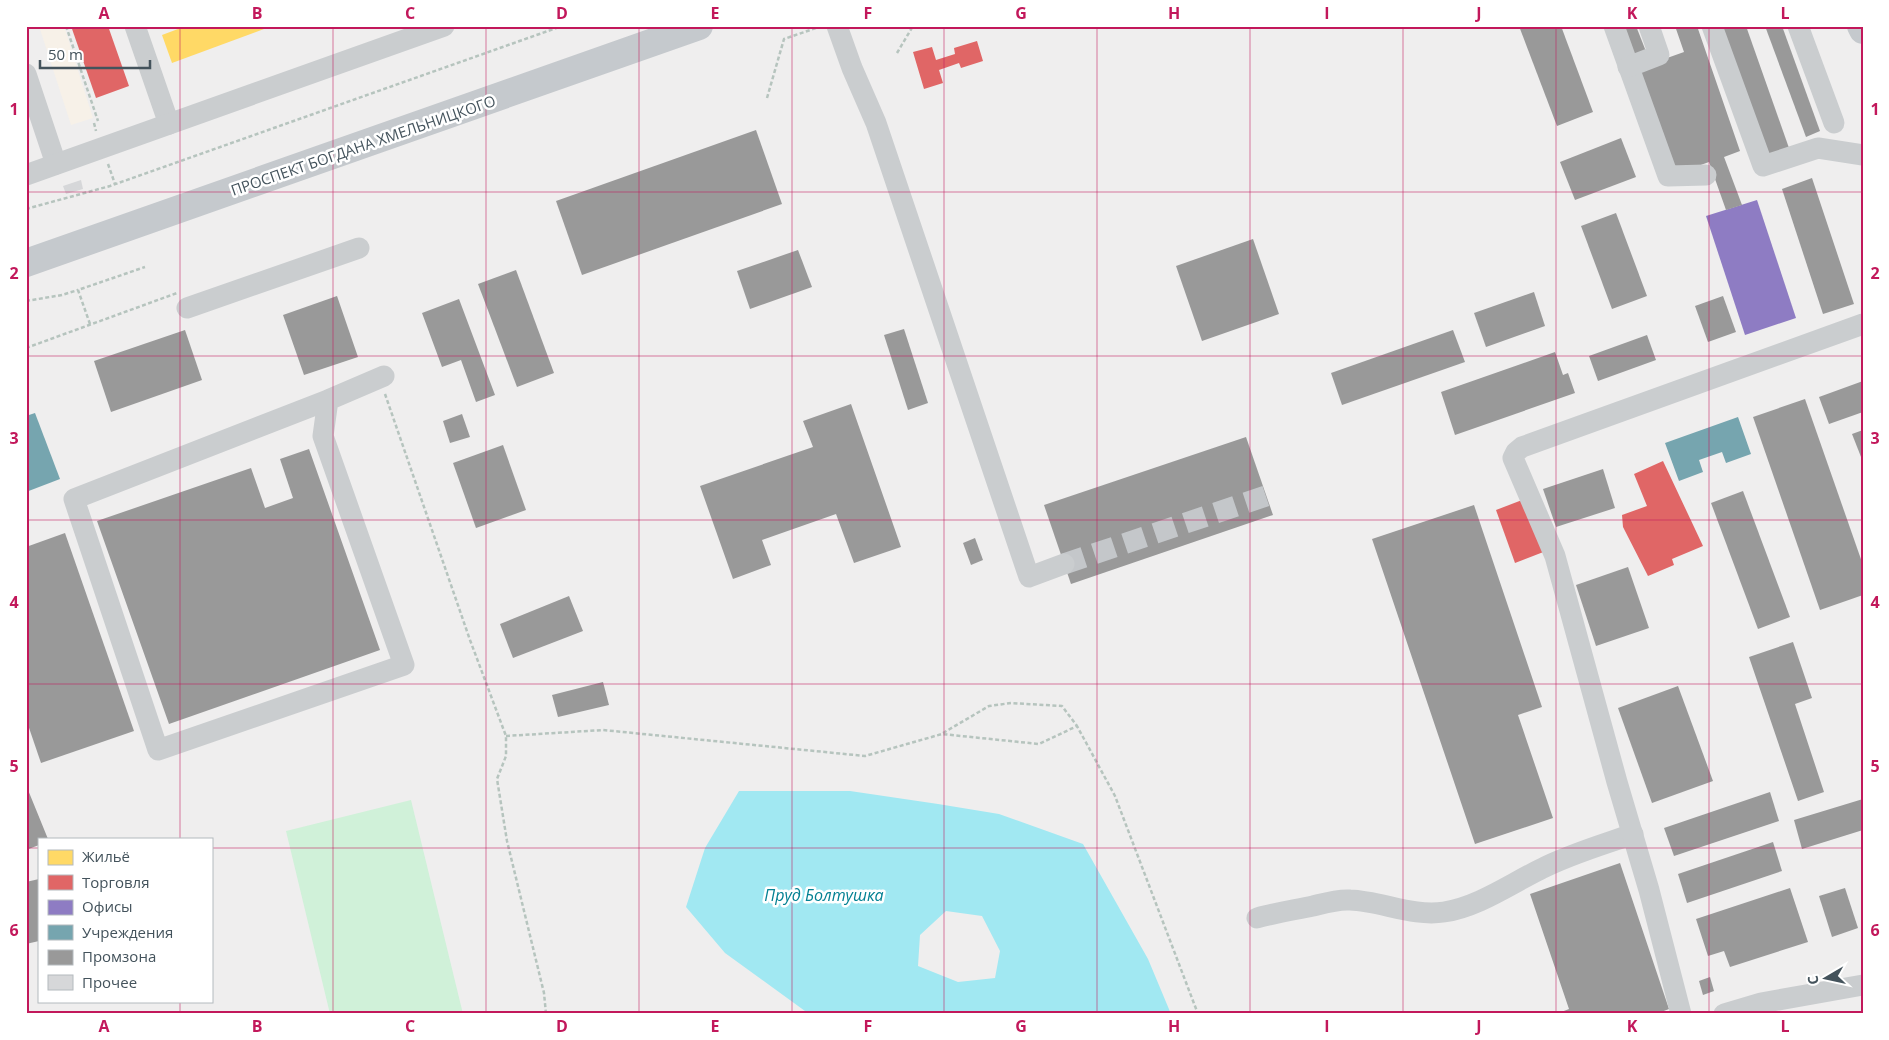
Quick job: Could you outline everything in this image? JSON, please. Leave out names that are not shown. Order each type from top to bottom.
[{"type":"main road","name":"ПРОСПЕКТ БОГДАНА ХМЕЛЬНИЦКОГО","points":[[26,263],[699,26]]},
{"type":"main road","points":[[1862,26],[1863,30]]},
{"type":"street","points":[[136,26],[169,124]]},
{"type":"street","points":[[26,175],[444,26]]},
{"type":"street","points":[[837,26],[852,68],[876,123],[1029,576],[1064,564]]},
{"type":"street","points":[[1614,26],[1668,176],[1706,175]]},
{"type":"street","points":[[1628,66],[1659,56],[1649,26]]},
{"type":"street","points":[[1712,26],[1763,166],[1818,148],[1863,155]]},
{"type":"street","points":[[1798,26],[1834,123]]},
{"type":"street","points":[[26,74],[56,164]]},
{"type":"street","points":[[189,307],[359,248]]},
{"type":"street","points":[[1681,1014],[1555,556],[1513,458],[1522,447],[1863,324]]},
{"type":"street","points":[[328,400],[323,436],[404,665],[158,750],[74,499],[382,378]]},
{"type":"street","points":[[1257,918],[1279,912],[1348,900],[1382,904],[1426,913],[1456,910],[1560,860],[1633,834]]},
{"type":"street","points":[[1724,1014],[1761,1003],[1863,985]]},
{"type":"path","points":[[66,26],[98,121]]},
{"type":"path","points":[[26,209],[110,186],[562,26]]},
{"type":"path","points":[[767,98],[784,39],[821,26]]},
{"type":"path","points":[[897,53],[913,26]]},
{"type":"path","points":[[26,301],[62,295],[145,267]]},
{"type":"path","points":[[78,290],[90,324]]},
{"type":"path","points":[[26,348],[184,290],[189,307]]},
{"type":"path","points":[[382,378],[470,640],[506,736],[506,756],[497,780],[507,841],[544,993],[546,1014]]},
{"type":"path","points":[[506,736],[602,730],[865,756],[942,734],[989,706],[1011,703],[1062,706],[1077,726],[1115,796],[1198,1014]]},
{"type":"path","points":[[942,734],[1040,744],[1077,726]]},
{"type":"shaded area","points":[[39,26],[64,26],[93,118],[71,125]]},
{"type":"green space","points":[[411,800],[463,1014],[330,1014],[286,831]]},
{"type":"water","name":"Пруд Болтушка","points":[[739,791],[850,791],[999,814],[1083,844],[1148,959],[1171,1014],[806,1014],[805,1011],[725,953],[686,907],[705,848]],"holes":[[[946,911],[982,916],[1000,951],[995,978],[958,982],[918,966],[920,935]]]},
{"type":"building: Жильё","points":[[186,26],[272,26],[172,63],[162,35]]},
{"type":"building: Торговля","points":[[71,26],[108,26],[129,86],[96,98]]},
{"type":"building: Торговля","points":[[977,41],[983,61],[961,68],[959,63],[939,70],[943,83],[924,89],[913,52],[932,47],[936,60],[955,54],[954,48]]},
{"type":"building: Торговля","points":[[1663,461],[1703,546],[1672,559],[1674,565],[1648,576],[1623,527],[1622,515],[1647,506],[1634,474]]},
{"type":"building: Торговля","points":[[1527,498],[1546,551],[1515,563],[1496,510]]},
{"type":"building: Офисы","points":[[1757,200],[1796,318],[1745,335],[1706,216]]},
{"type":"building: Учреждения","points":[[35,413],[60,479],[26,492],[26,416]]},
{"type":"building: Учреждения","points":[[1738,417],[1751,454],[1726,463],[1722,452],[1699,460],[1703,472],[1679,481],[1665,443]]},
{"type":"building: Промзона","points":[[1519,26],[1561,26],[1593,112],[1557,126]]},
{"type":"building: Промзона","points":[[1619,26],[1636,26],[1647,54],[1632,59]]},
{"type":"building: Промзона","points":[[1675,26],[1697,26],[1740,151],[1724,157],[1742,205],[1726,210],[1709,162],[1676,174],[1639,68],[1684,52]]},
{"type":"building: Промзона","points":[[1717,26],[1746,26],[1789,148],[1763,157]]},
{"type":"building: Промзона","points":[[1765,26],[1782,26],[1820,131],[1806,137]]},
{"type":"building: Промзона","points":[[756,130],[782,204],[582,275],[556,201]]},
{"type":"building: Промзона","points":[[1621,138],[1636,177],[1575,200],[1560,162]]},
{"type":"building: Промзона","points":[[1812,178],[1854,304],[1823,314],[1782,189]]},
{"type":"building: Промзона","points":[[1616,213],[1647,296],[1612,309],[1581,226]]},
{"type":"building: Промзона","points":[[1253,239],[1279,314],[1202,341],[1176,266]]},
{"type":"building: Промзона","points":[[798,250],[812,287],[750,309],[737,271]]},
{"type":"building: Промзона","points":[[516,270],[554,373],[517,387],[478,284]]},
{"type":"building: Промзона","points":[[1534,292],[1545,326],[1486,347],[1474,313]]},
{"type":"building: Промзона","points":[[337,296],[358,357],[304,375],[283,315]]},
{"type":"building: Промзона","points":[[1723,296],[1736,332],[1708,342],[1695,306]]},
{"type":"building: Промзона","points":[[459,299],[495,395],[476,402],[461,360],[442,367],[422,313]]},
{"type":"building: Промзона","points":[[904,329],[928,403],[908,410],[884,335]]},
{"type":"building: Промзона","points":[[185,330],[202,380],[111,412],[94,361]]},
{"type":"building: Промзона","points":[[1453,330],[1465,362],[1342,405],[1331,373]]},
{"type":"building: Промзона","points":[[1647,335],[1656,360],[1598,381],[1589,356]]},
{"type":"building: Промзона","points":[[1555,352],[1563,375],[1568,373],[1575,393],[1455,435],[1441,392]]},
{"type":"building: Промзона","points":[[1863,381],[1863,412],[1829,424],[1819,397]]},
{"type":"building: Промзона","points":[[1805,399],[1863,565],[1863,595],[1820,610],[1753,417]]},
{"type":"building: Промзона","points":[[851,404],[901,547],[854,563],[836,514],[762,540],[771,565],[733,579],[700,486],[813,447],[803,421]]},
{"type":"building: Промзона","points":[[462,414],[470,437],[450,443],[443,421]]},
{"type":"building: Промзона","points":[[1863,430],[1863,462],[1852,434]]},
{"type":"building: Промзона","points":[[1246,437],[1273,515],[1071,584],[1044,505]]},
{"type":"building: Промзона","points":[[503,445],[526,510],[476,528],[453,463]]},
{"type":"building: Промзона","points":[[309,449],[380,650],[169,724],[97,521],[251,468],[265,508],[293,498],[280,459]]},
{"type":"building: Промзона","points":[[1603,469],[1615,508],[1556,527],[1543,489]]},
{"type":"building: Промзона","points":[[1743,491],[1790,617],[1758,629],[1711,503]]},
{"type":"building: Промзона","points":[[1474,505],[1542,707],[1518,715],[1553,818],[1475,844],[1372,539]]},
{"type":"building: Промзона","points":[[65,533],[134,731],[41,763],[26,719],[26,547]]},
{"type":"building: Промзона","points":[[975,538],[983,560],[971,565],[963,543]]},
{"type":"building: Промзона","points":[[1628,567],[1649,628],[1596,646],[1576,585]]},
{"type":"building: Промзона","points":[[569,596],[583,631],[513,658],[500,624]]},
{"type":"building: Промзона","points":[[1793,642],[1812,698],[1795,704],[1824,792],[1798,801],[1749,657]]},
{"type":"building: Промзона","points":[[603,682],[609,705],[558,717],[552,695]]},
{"type":"building: Промзона","points":[[1678,686],[1713,781],[1652,803],[1618,708]]},
{"type":"building: Промзона","points":[[26,785],[48,838],[38,838],[38,845],[26,850]]},
{"type":"building: Промзона","points":[[1770,792],[1779,821],[1674,856],[1664,828]]},
{"type":"building: Промзона","points":[[1863,799],[1863,830],[1802,849],[1794,820]]},
{"type":"building: Промзона","points":[[1773,842],[1782,871],[1687,903],[1678,874]]},
{"type":"building: Промзона","points":[[1620,863],[1669,1009],[1656,1014],[1556,1014],[1569,1009],[1530,894]]},
{"type":"building: Промзона","points":[[38,879],[38,941],[26,944],[26,882]]},
{"type":"building: Промзона","points":[[1790,888],[1808,942],[1730,967],[1724,951],[1708,956],[1696,919]]},
{"type":"building: Промзона","points":[[1845,888],[1858,928],[1832,937],[1819,896]]},
{"type":"building: Промзона","points":[[1710,977],[1714,991],[1703,995],[1699,981]]},
{"type":"building: Прочее","points":[[81,180],[83,189],[66,194],[63,186]]},
{"type":"tunnel","points":[[1064,564],[1266,496]]}]
